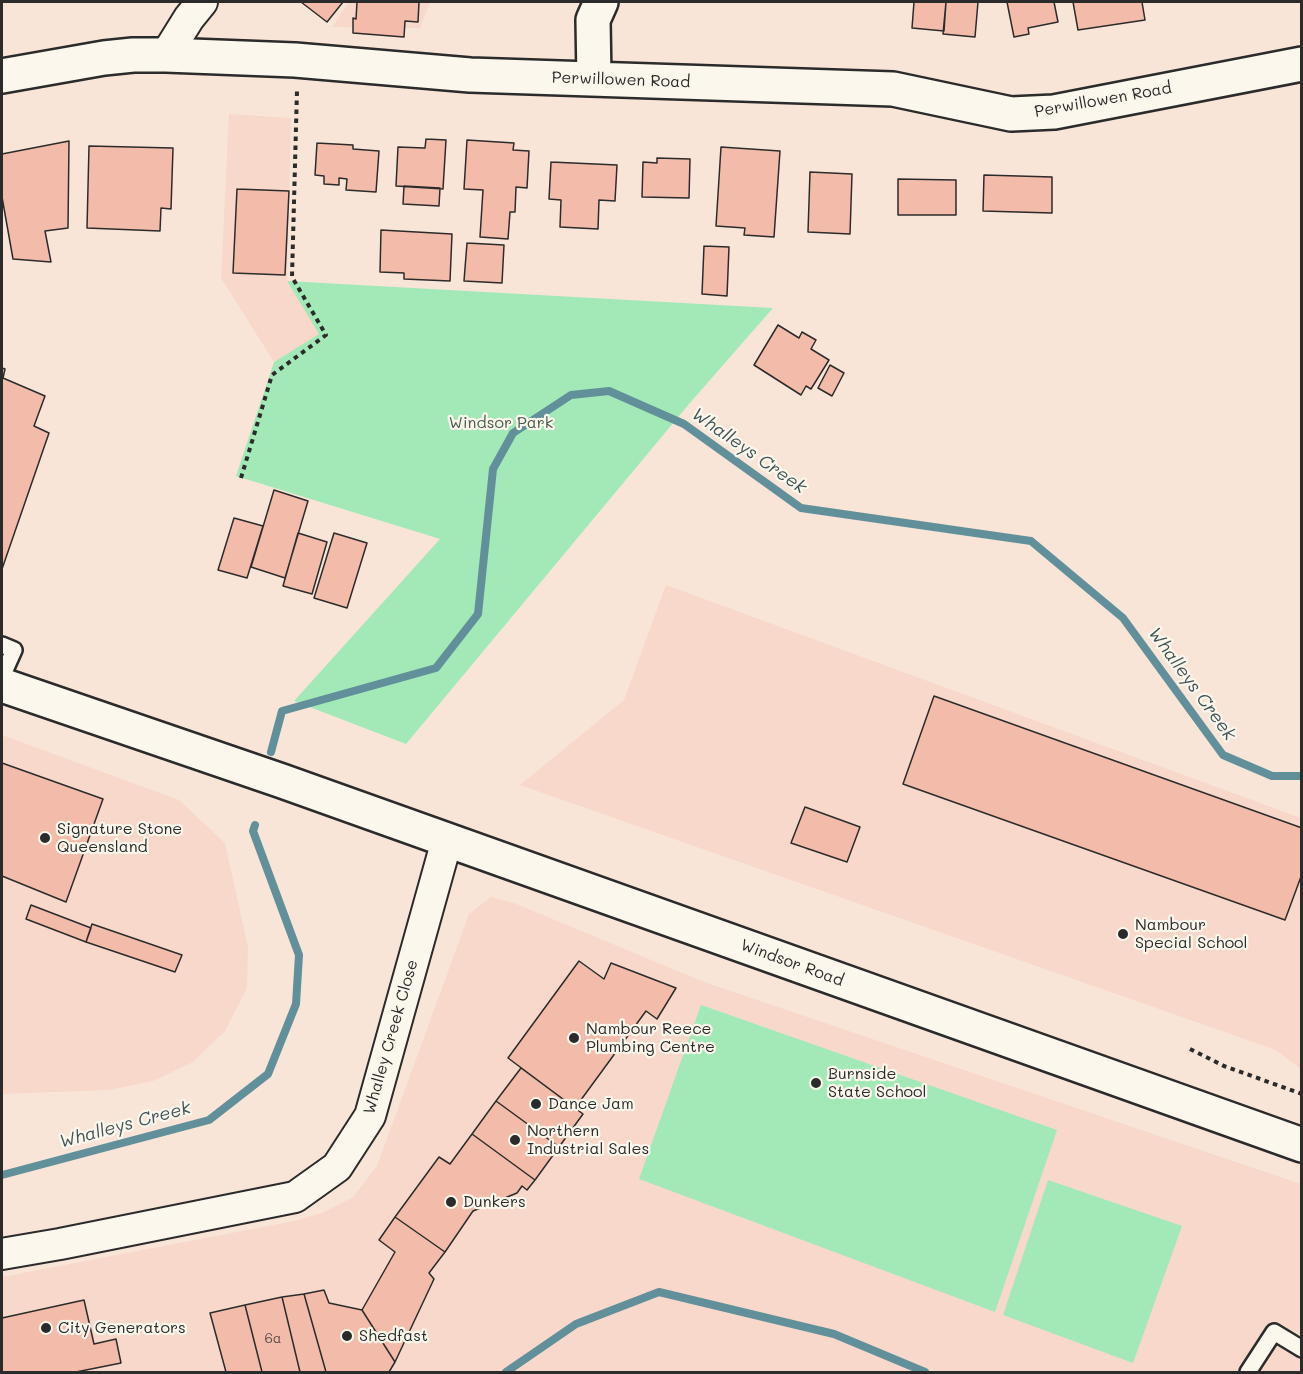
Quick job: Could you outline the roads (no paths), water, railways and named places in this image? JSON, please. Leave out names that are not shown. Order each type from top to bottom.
[{"type":"street","points":[[166,55],[202,2]]},
{"type":"street","points":[[594,80],[594,20],[601,2]]},
{"type":"street","name":"Perwillowen Road","points":[[2,76],[104,58],[166,55],[295,60],[470,75],[893,89],[1011,114],[1054,111],[1302,64]]},
{"type":"street","name":"Windsor Road","points":[[2,685],[282,781],[1302,1145]]},
{"type":"street","name":"Whalley Creek Close","points":[[2,1254],[295,1197],[337,1167],[370,1116],[447,840]]},
{"type":"lane","name":"Perwillowen Road","points":[[1236,78],[1302,50]]},
{"type":"lane","points":[[2,677],[8,647]]},
{"type":"lane","points":[[1248,1372],[1274,1332],[1302,1349]]},
{"type":"waterway","name":"Whalleys Creek","points":[[271,752],[282,711],[436,668],[478,614],[493,469],[513,433],[571,395],[609,391],[684,424],[801,508],[1031,541],[1123,618],[1223,755],[1272,776],[1302,776]]},
{"type":"waterway","name":"Whalleys Creek","points":[[2,1175],[209,1120],[268,1074],[296,1004],[299,955],[253,831],[255,825]]},
{"type":"waterway","points":[[506,1372],[576,1324],[659,1292],[834,1334],[925,1372]]},
{"type":"place","name":"Signature Stone Queensland","points":[[45,838]]},
{"type":"place","name":"Nambour Special School","points":[[1123,934]]},
{"type":"place","name":"Nambour Reece Plumbing Centre","points":[[574,1038]]},
{"type":"place","name":"Burnside State School","points":[[816,1083]]},
{"type":"place","name":"Dance Jam","points":[[536,1104]]},
{"type":"place","name":"Northern Industrial Sales","points":[[515,1140]]},
{"type":"place","name":"Dunkers","points":[[451,1202]]},
{"type":"place","name":"City Generators","points":[[46,1328]]},
{"type":"place","name":"Shedfast","points":[[347,1336]]},
{"type":"park label","name":"Windsor Park","points":[[501,423]]}]
